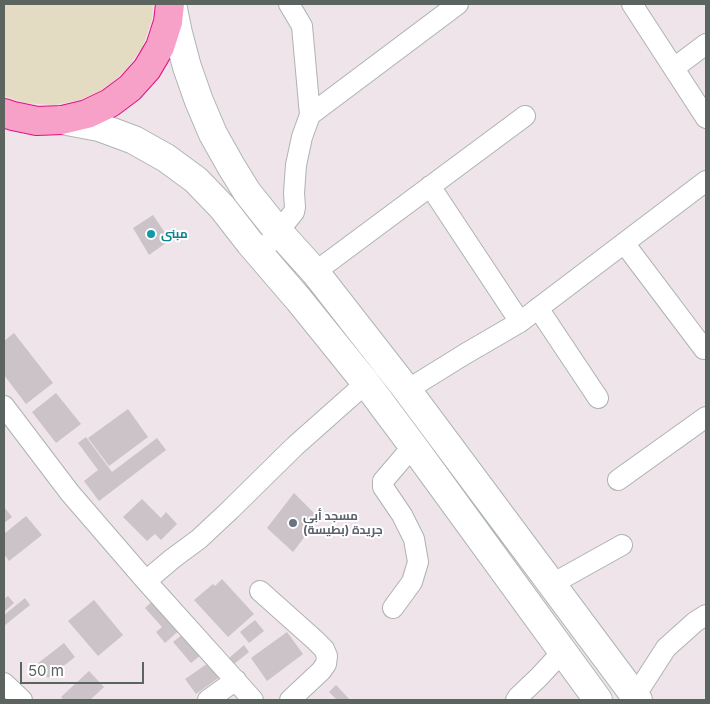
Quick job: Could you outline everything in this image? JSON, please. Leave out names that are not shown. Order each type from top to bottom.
[{"type":"highway","points":[[7,116],[37,120],[62,120],[87,114],[110,103],[130,88],[147,69],[160,46],[168,22],[171,4]]},
{"type":"main road","points":[[171,4],[187,67],[199,102],[230,166],[247,192],[314,272],[407,390],[636,698]]},
{"type":"main road","points":[[62,120],[99,127],[134,140],[166,158],[196,180],[222,207],[366,383],[598,700]]},
{"type":"street","points":[[260,254],[291,217],[296,208],[294,193],[296,165],[302,138],[310,115],[302,26],[289,4]]},
{"type":"street","points":[[310,115],[458,4]]},
{"type":"street","points":[[632,4],[706,118]]},
{"type":"street","points":[[674,68],[706,44]]},
{"type":"street","points":[[314,272],[525,116]]},
{"type":"street","points":[[407,390],[520,322],[706,181]]},
{"type":"street","points":[[430,186],[520,322]]},
{"type":"street","points":[[624,243],[706,350]]},
{"type":"street","points":[[538,308],[598,398]]},
{"type":"street","points":[[146,581],[198,539],[295,446],[366,383]]},
{"type":"street","points":[[4,406],[70,493],[253,700]]},
{"type":"street","points":[[618,480],[706,417]]},
{"type":"street","points":[[394,608],[412,582],[418,562],[414,539],[402,515],[383,487],[383,481],[413,446]]},
{"type":"street","points":[[552,584],[622,545]]},
{"type":"street","points":[[260,591],[315,640],[324,649],[327,656],[326,664],[321,671],[290,700]]},
{"type":"street","points":[[636,698],[666,648],[706,615]]},
{"type":"street","points":[[516,700],[563,651]]},
{"type":"street","points":[[208,700],[236,680]]},
{"type":"street","points":[[4,683],[22,700]]},
{"type":"shaded area","points":[[4,4],[153,4],[152,19],[143,46],[127,69],[106,88],[81,100],[53,105],[25,103],[4,96]]},
{"type":"building","name":"مبنى","points":[[153,215],[170,240],[149,255],[133,228]]},
{"type":"building","points":[[14,333],[53,383],[26,404],[4,375],[4,341]]},
{"type":"building","points":[[56,393],[81,424],[56,443],[32,412]]},
{"type":"building","points":[[128,409],[148,437],[109,466],[88,438]]},
{"type":"building","points":[[86,437],[112,472],[157,438],[166,450],[99,501],[84,481],[98,470],[78,443]]},
{"type":"building","name":"مسجد أبي جريدة (بطيسة)","points":[[294,493],[319,518],[293,552],[267,528]]},
{"type":"building","points":[[142,499],[161,518],[166,512],[177,524],[161,540],[155,534],[147,541],[123,517]]},
{"type":"building","points":[[4,507],[12,517],[4,523]]},
{"type":"building","points":[[26,516],[42,535],[9,561],[4,554],[4,534]]},
{"type":"building","points":[[222,579],[254,614],[228,637],[194,600]]},
{"type":"building","points":[[8,596],[14,603],[4,612],[4,599]]},
{"type":"building","points":[[157,597],[183,627],[165,643],[156,632],[162,627],[145,608]]},
{"type":"building","points":[[25,598],[30,605],[4,626],[4,615]]},
{"type":"building","points":[[94,600],[123,635],[98,656],[68,621]]},
{"type":"building","points":[[255,620],[264,631],[249,643],[240,632]]},
{"type":"building","points":[[188,630],[206,651],[191,663],[173,642]]},
{"type":"building","points":[[287,632],[303,654],[267,681],[251,658]]},
{"type":"building","points":[[64,643],[75,657],[48,678],[37,664]]},
{"type":"building","points":[[244,645],[249,652],[234,664],[229,658]]},
{"type":"building","points":[[214,659],[224,674],[196,694],[185,679]]},
{"type":"building","points":[[89,671],[104,687],[90,700],[64,700],[61,697]]},
{"type":"building","points":[[336,685],[350,700],[337,700],[329,692]]},
{"type":"place","name":"مبنى","points":[[151,234]]},
{"type":"place","name":"مسجد أبي جريدة (بطيسة)","points":[[293,523]]}]
